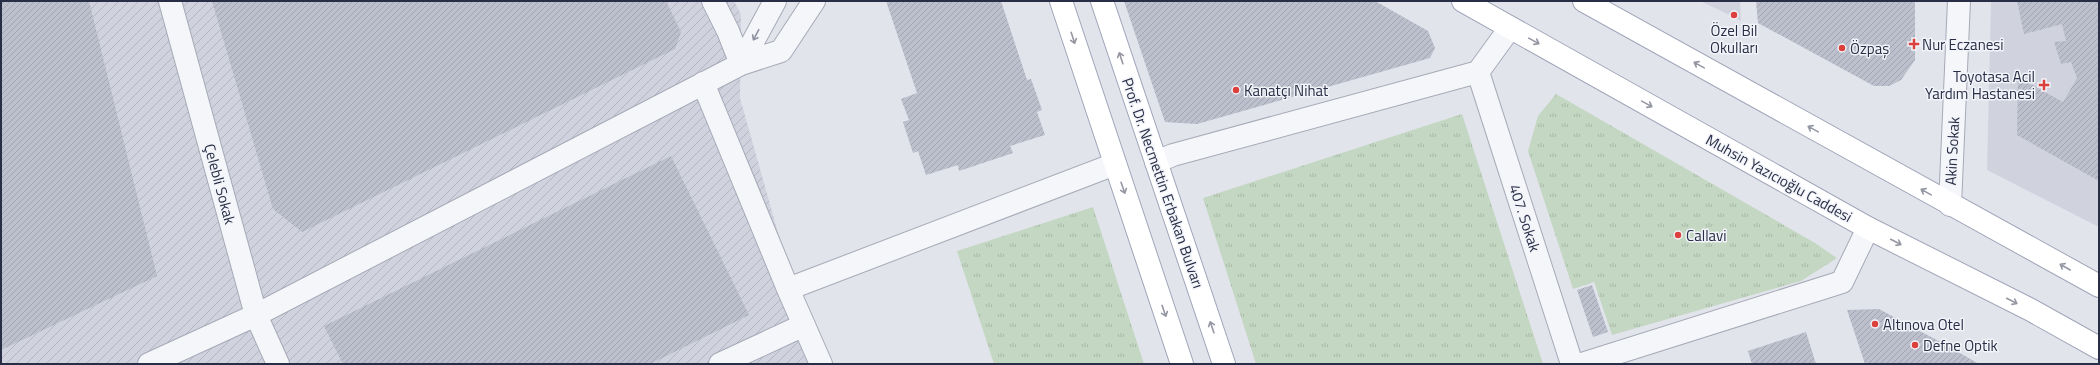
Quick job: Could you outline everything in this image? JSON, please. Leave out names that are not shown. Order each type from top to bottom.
[{"type":"main road","points":[[1061,1],[1182,364]]},
{"type":"main road","name":"Prof. Dr. Necmettin Erbakan Bulvarı","points":[[1102,1],[1224,364]]},
{"type":"main road","name":"Muhsin Yazıcıoğlu Caddesi","points":[[1463,1],[1868,228],[2031,310],[2099,348]]},
{"type":"main road","points":[[1584,1],[1950,205],[2099,286]]},
{"type":"street","name":"Çelebli Sokak","points":[[170,1],[256,315],[278,364]]},
{"type":"street","points":[[713,1],[728,31],[741,64]]},
{"type":"street","points":[[741,64],[775,1]]},
{"type":"street","points":[[149,364],[256,315],[741,64],[781,51],[814,1]]},
{"type":"street","name":"Akin Sokak","points":[[1950,205],[1959,1]]},
{"type":"street","points":[[1156,162],[1173,155],[1478,72],[1510,28]]},
{"type":"street","name":"407. Sokak","points":[[1478,72],[1572,364]]},
{"type":"street","points":[[703,83],[788,289],[821,364]]},
{"type":"street","points":[[788,289],[1115,164]]},
{"type":"street","points":[[1582,364],[1842,282],[1868,228]]},
{"type":"street","points":[[720,364],[804,325]]},
{"type":"shaded area","points":[[1,1],[734,1],[741,14],[740,98],[804,325],[821,364],[1,364]]},
{"type":"shaded area","name":"Özel Bil Okulları","points":[[1700,1],[1740,1],[1741,21],[1715,8]]},
{"type":"shaded area","name":"Toyotasa Acil Yardım Hastanesi","points":[[1991,1],[2099,1],[2099,227],[1987,170]]},
{"type":"green space","points":[[1556,94],[1815,243],[1837,258],[1801,281],[1612,335],[1594,282],[1573,289],[1528,151],[1538,116]]},
{"type":"green space","points":[[1462,114],[1543,364],[1256,364],[1203,198]]},
{"type":"green space","points":[[1093,207],[1144,364],[994,364],[957,251]]},
{"type":"building","points":[[1,1],[89,1],[157,276],[1,350]]},
{"type":"building","points":[[212,1],[666,1],[681,32],[675,49],[302,232],[273,209]]},
{"type":"building","points":[[886,1],[1001,1],[1027,80],[1031,79],[1042,110],[1037,112],[1045,135],[1010,146],[1013,153],[959,171],[958,165],[926,175],[918,151],[913,153],[903,122],[909,120],[901,99],[917,93]]},
{"type":"building","name":"Kanatçı Nihat","points":[[1124,1],[1375,1],[1428,31],[1435,48],[1430,58],[1197,124],[1165,122]]},
{"type":"building","points":[[1756,1],[1915,1],[1915,60],[1901,80],[1889,86],[1874,86],[1758,23]]},
{"type":"building","points":[[2017,1],[2099,1],[2099,181],[2017,135],[2018,77],[2063,102],[2077,78],[2071,62],[2061,64],[2054,42],[2066,41],[2062,24],[2024,34]]},
{"type":"building","points":[[671,156],[749,315],[650,364],[343,364],[324,326]]},
{"type":"building","points":[[1592,285],[1608,332],[1593,337],[1577,290]]},
{"type":"building","points":[[1879,309],[1979,364],[1865,364],[1847,310]]},
{"type":"building","points":[[1806,332],[1816,364],[1752,364],[1748,351]]},
{"type":"place","name":"Özel Bil Okulları","points":[[1734,15]]},
{"type":"place","name":"Nur Eczanesi","points":[[1914,44]]},
{"type":"place","name":"Özpaş","points":[[1842,48]]},
{"type":"place","name":"Toyotasa Acil Yardım Hastanesi","points":[[2044,85]]},
{"type":"place","name":"Kanatçı Nihat","points":[[1236,90]]},
{"type":"place","name":"Callavi","points":[[1678,235]]},
{"type":"place","name":"Altınova Otel","points":[[1875,324]]},
{"type":"place","name":"Defne Optik","points":[[1915,345]]}]
